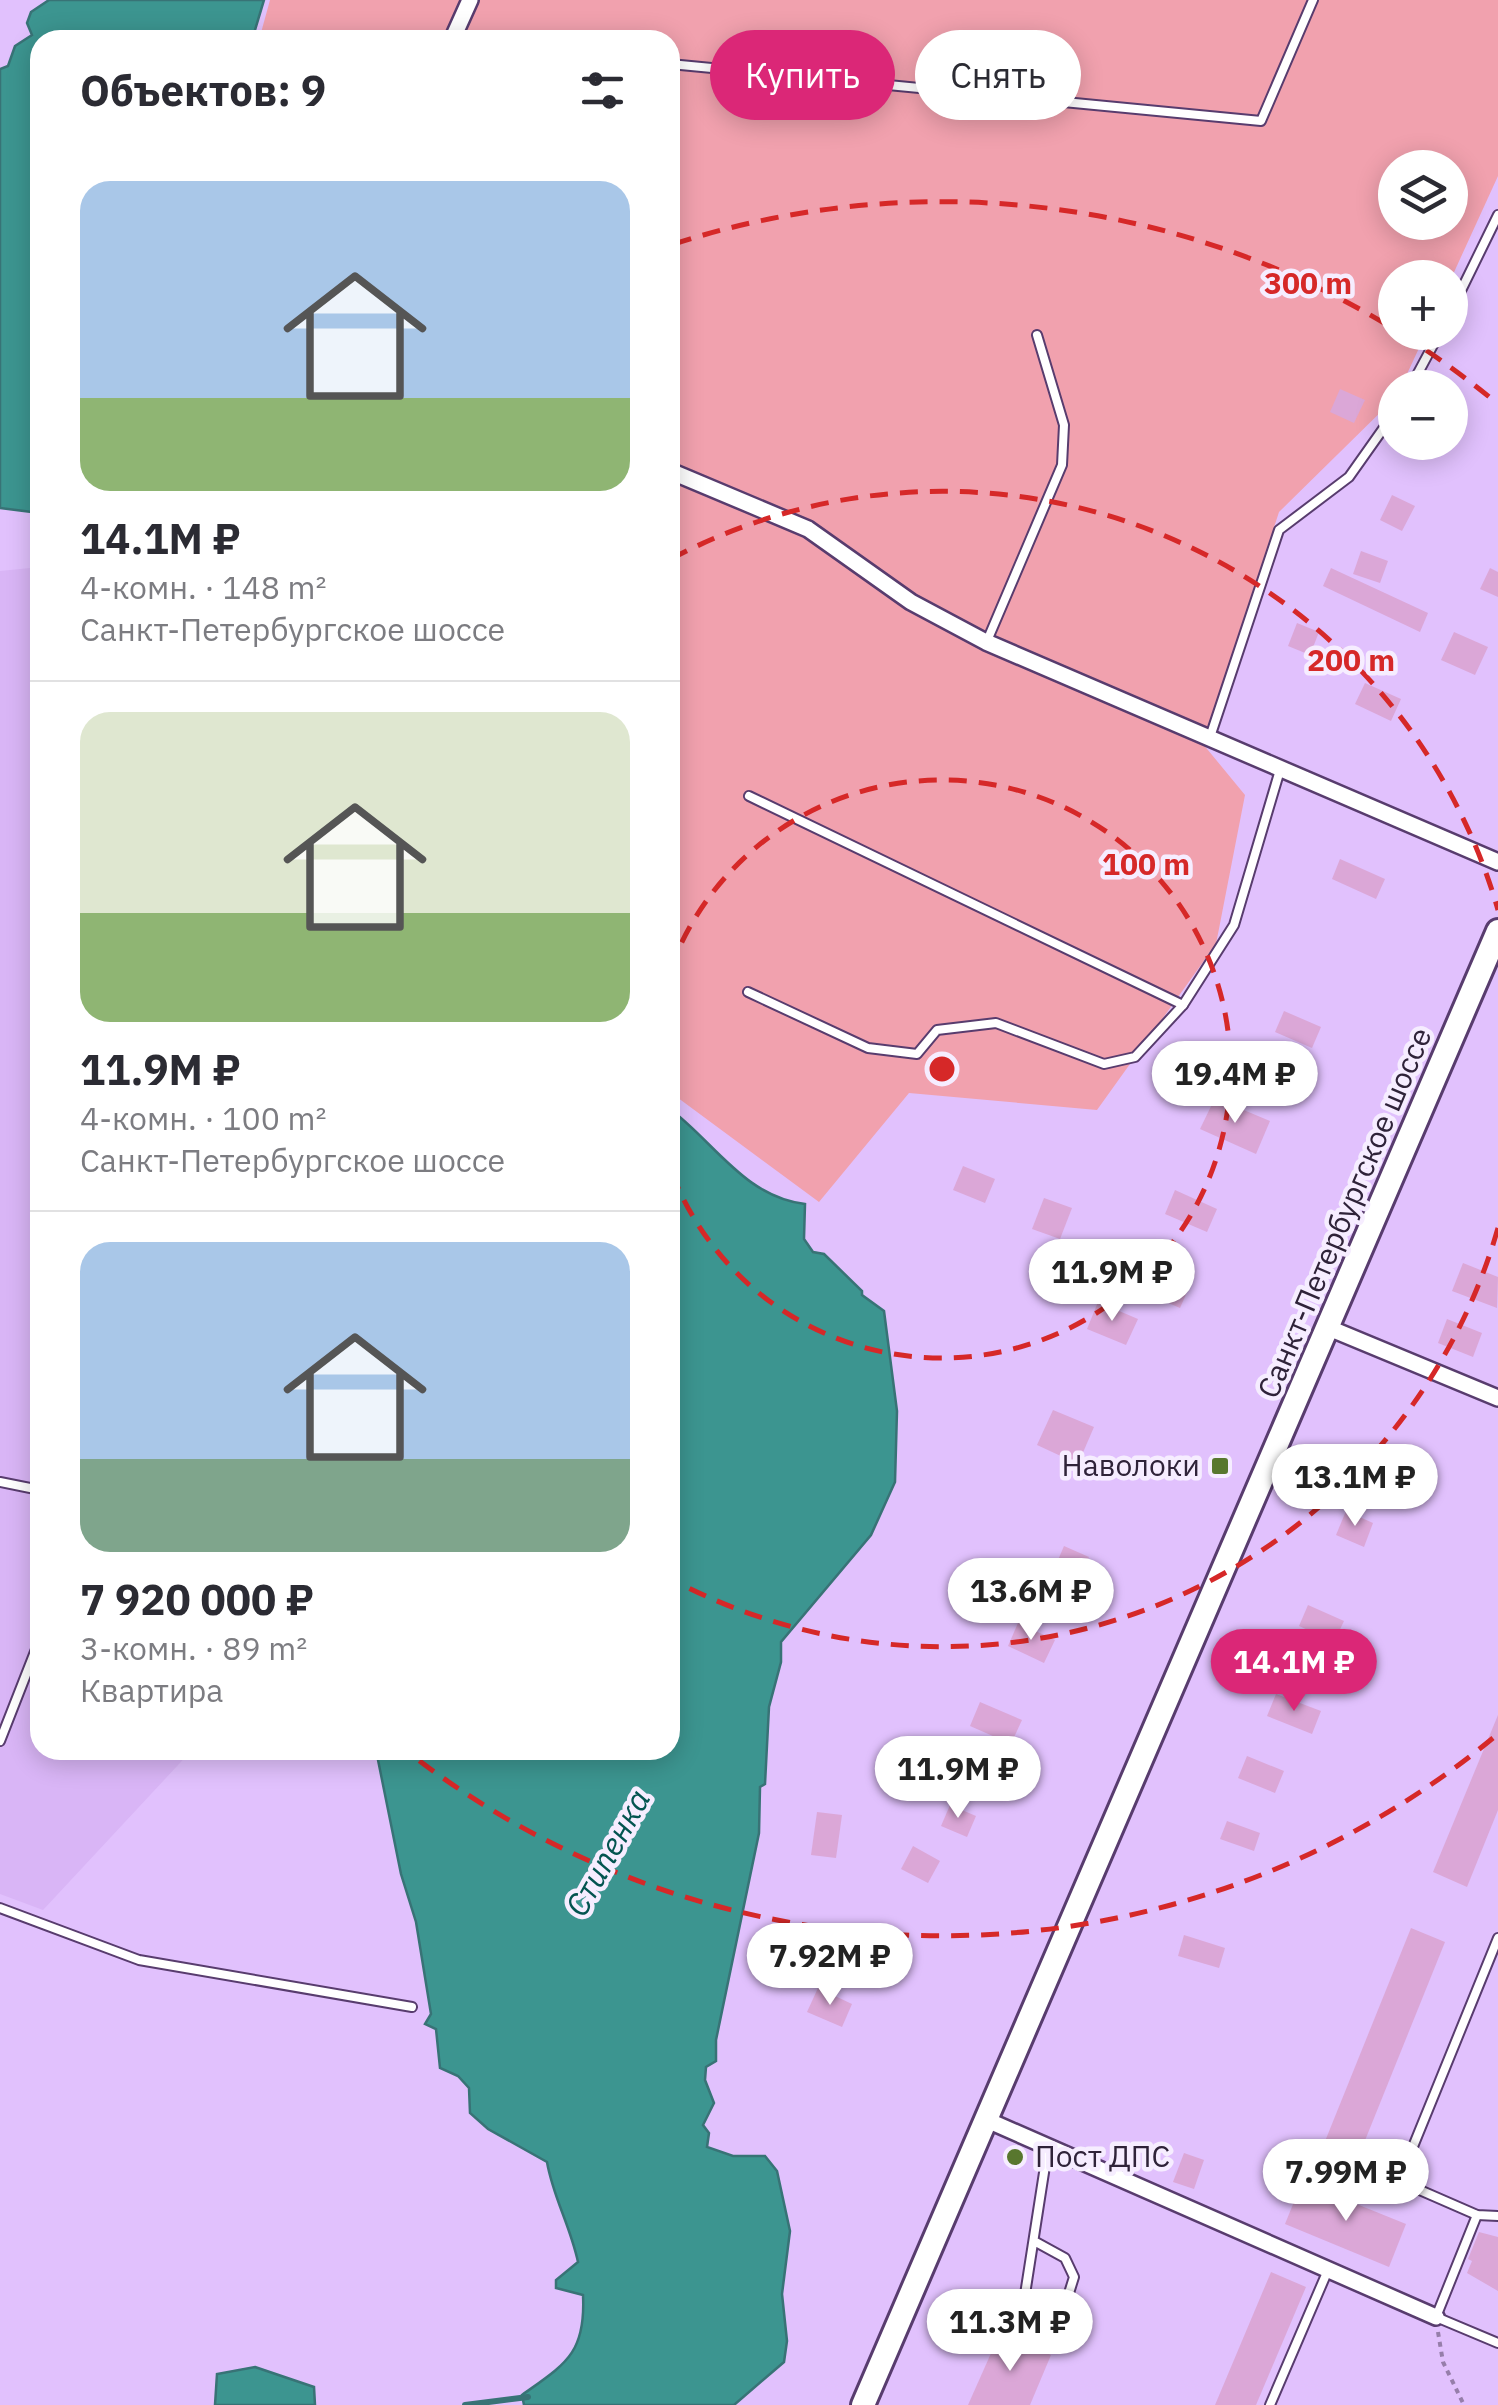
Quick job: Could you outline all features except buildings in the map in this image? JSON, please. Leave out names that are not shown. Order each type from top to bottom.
[{"type":"main road","name":"Санкт-Петербургское шоссе","points":[[864,2403],[1498,930]]},
{"type":"street","points":[[456,30],[470,0]]},
{"type":"street","points":[[680,475],[808,528],[911,602],[986,642],[1498,862]]},
{"type":"street","points":[[1329,1328],[1498,1398]]},
{"type":"street","points":[[987,2120],[1436,2317]]},
{"type":"lane","points":[[680,65],[1261,121],[1313,0]]},
{"type":"lane","points":[[1468,277],[1498,215]]},
{"type":"lane","points":[[986,642],[1062,465],[1064,424],[1037,335]]},
{"type":"lane","points":[[1209,739],[1279,530],[1349,477],[1378,436]]},
{"type":"lane","points":[[748,992],[868,1048],[917,1054],[937,1030],[996,1023],[1104,1064],[1136,1057],[1183,1005],[1234,925],[1280,770]]},
{"type":"lane","points":[[749,796],[1183,1005]]},
{"type":"lane","points":[[0,1482],[30,1488]]},
{"type":"lane","points":[[0,1740],[30,1664]]},
{"type":"lane","points":[[0,1908],[138,1960],[412,2007]]},
{"type":"lane","points":[[1498,1938],[1399,2181],[1477,2215],[1498,2216]]},
{"type":"lane","points":[[1034,2240],[1065,2258],[1074,2276],[1056,2335],[1021,2320],[1048,2147]]},
{"type":"lane","points":[[1477,2215],[1436,2317],[1498,2343]]},
{"type":"lane","points":[[1270,2405],[1328,2270]]},
{"type":"path","points":[[1436,2317],[1443,2362],[1464,2405]]},
{"type":"shaded area","points":[[270,0],[1498,0],[1498,176],[1460,260],[1378,260],[1378,350],[1418,350],[1409,370],[1378,370],[1378,415],[1279,512],[1203,744],[1245,795],[1216,944],[1097,1110],[909,1093],[819,1202],[680,1099],[680,30],[262,30]]},
{"type":"shaded area","points":[[30,568],[30,1760],[183,1760],[43,1910],[0,1894],[0,571]]},
{"type":"water","points":[[49,0],[264,0],[255,30],[30,30],[27,23],[31,12]]},
{"type":"water","points":[[30,36],[30,512],[0,508],[0,69],[8,66],[15,46]]},
{"type":"water","name":"Стипенка","points":[[680,1117],[748,1180],[784,1199],[805,1204],[804,1239],[813,1252],[824,1254],[862,1295],[884,1311],[897,1411],[895,1482],[871,1535],[781,1642],[781,1662],[769,1707],[759,1833],[716,2040],[716,2061],[706,2067],[705,2080],[714,2103],[703,2125],[709,2133],[707,2147],[733,2156],[765,2156],[777,2171],[790,2231],[782,2294],[787,2341],[784,2362],[734,2405],[524,2405],[522,2395],[570,2356],[581,2331],[583,2295],[556,2288],[556,2280],[578,2262],[547,2162],[488,2129],[470,2113],[469,2088],[458,2076],[440,2068],[436,2029],[425,2024],[431,2014],[416,1922],[401,1874],[378,1760],[680,1760]]},
{"type":"water","points":[[255,2367],[314,2387],[315,2405],[215,2405],[217,2374]]},
{"type":"waterway","points":[[465,2405],[528,2397]]},
{"type":"place","name":"Наволоки","points":[[1220,1466]]},
{"type":"place","name":"Пост ДПС","points":[[1015,2157]]}]
